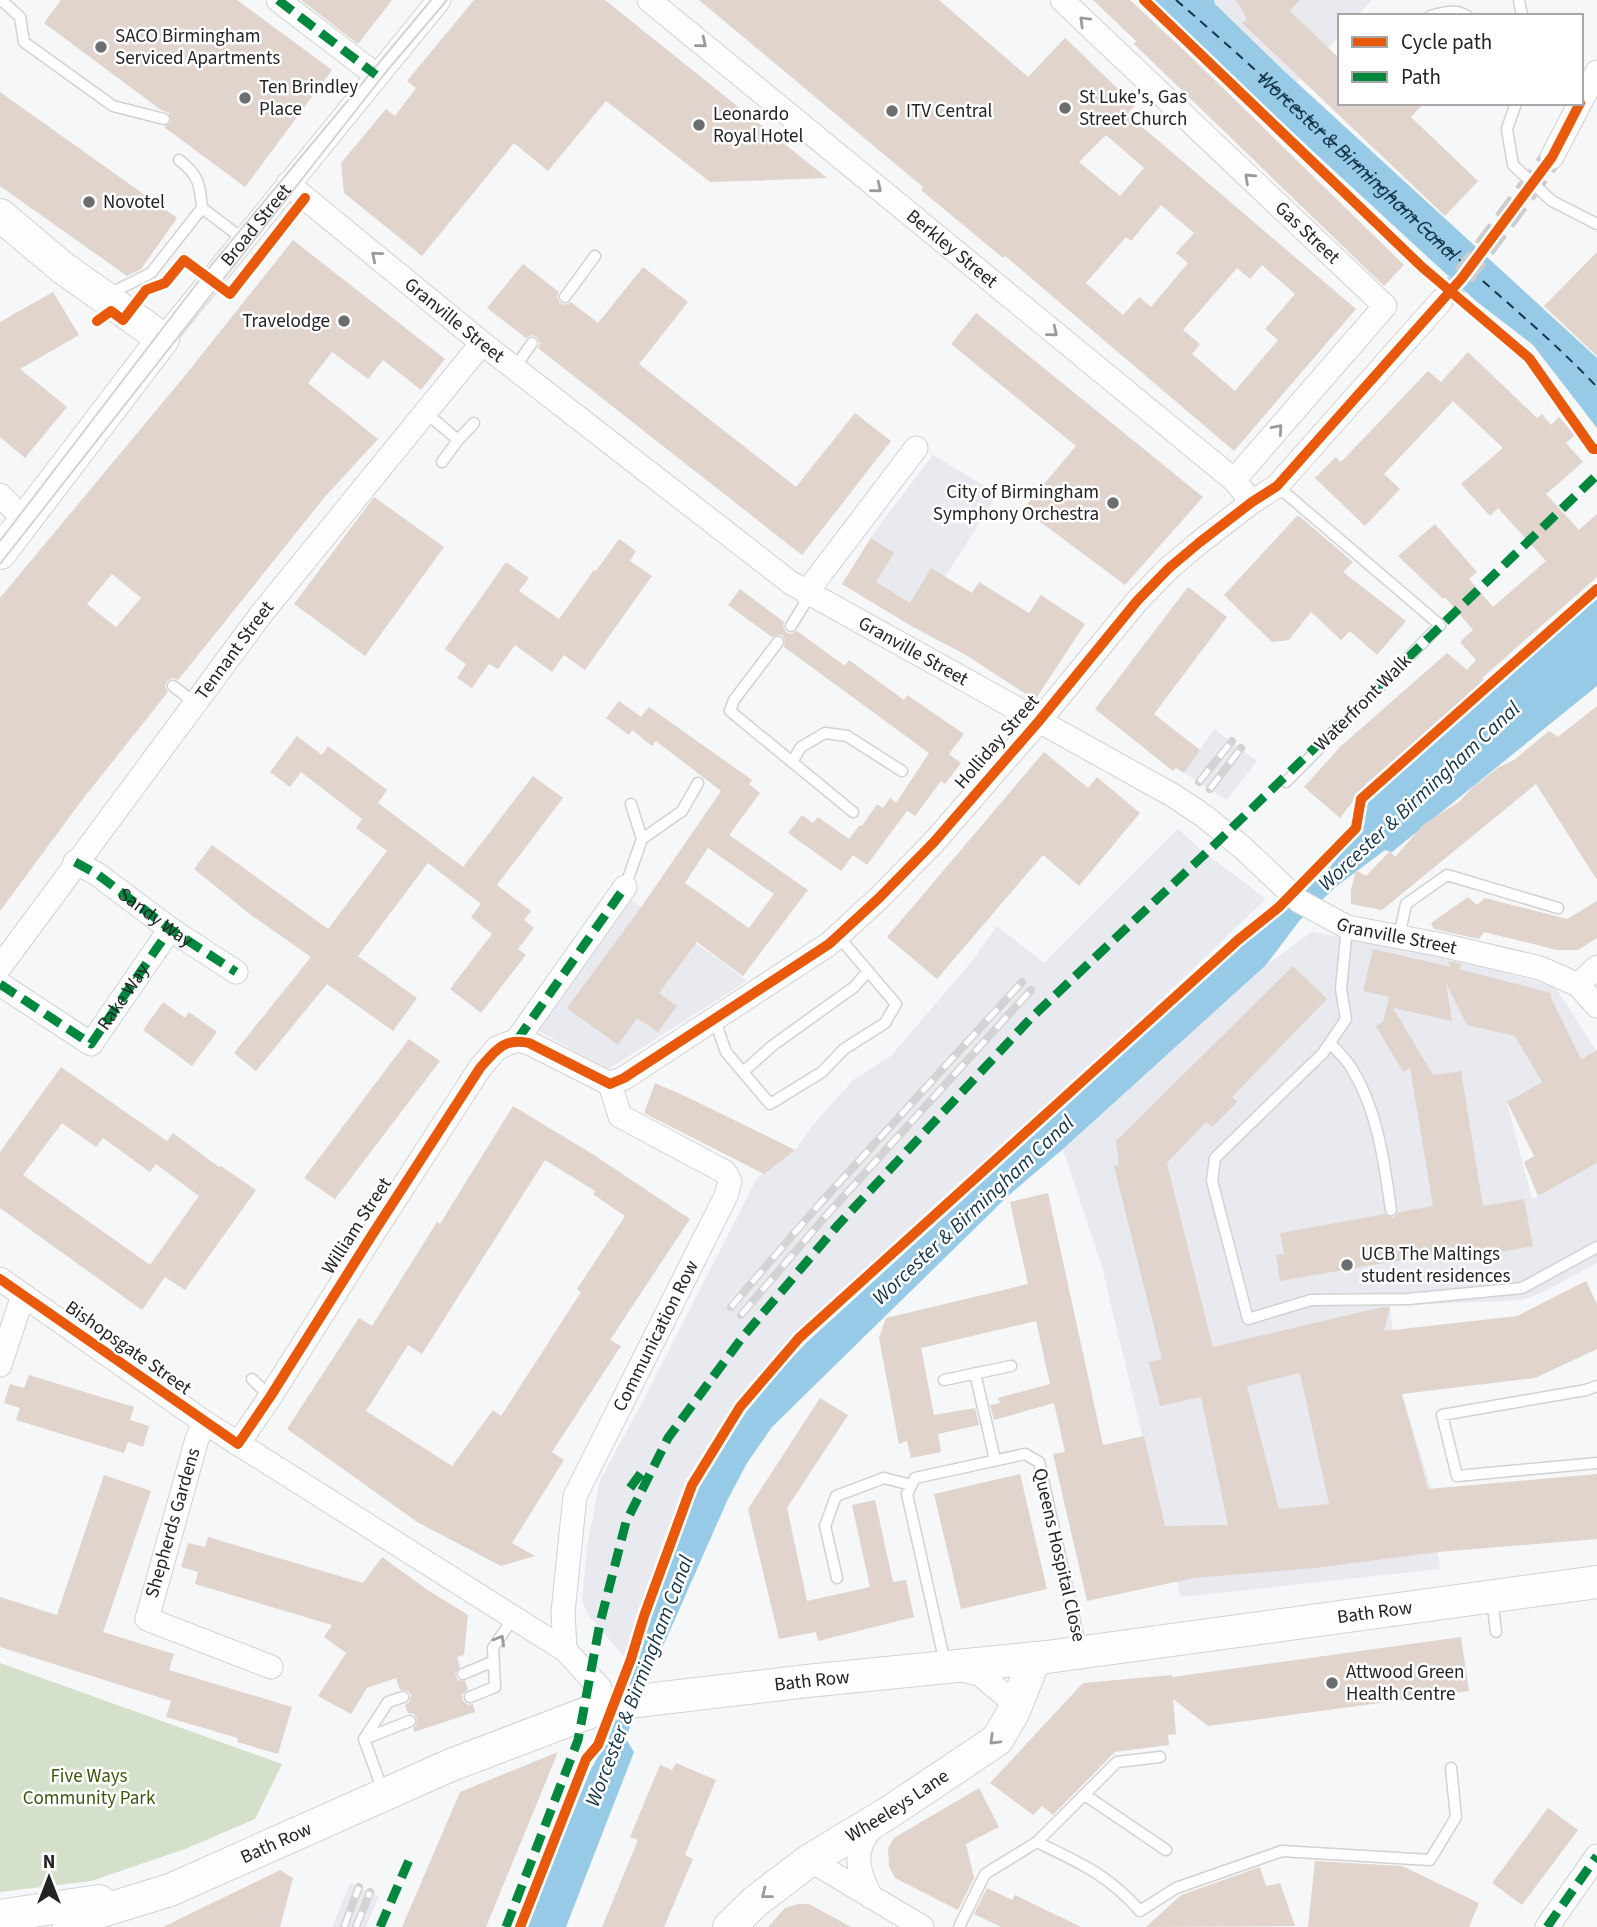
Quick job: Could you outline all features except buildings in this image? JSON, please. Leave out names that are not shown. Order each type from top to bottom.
[{"type":"main road","points":[[0,215],[63,268],[163,339]]},
{"type":"main road","name":"Broad Street","points":[[0,553],[163,339]]},
{"type":"main road","name":"Bath Row","points":[[69,1927],[95,1913],[170,1890],[450,1765],[605,1706],[686,1694],[1035,1658],[1597,1582]]},
{"type":"main road","name":"Wheeleys Lane","points":[[729,1927],[757,1901],[810,1860],[888,1813],[997,1740],[1013,1713],[1035,1658]]},
{"type":"main road","points":[[0,1916],[170,1890]]},
{"type":"main road","points":[[108,1927],[128,1912],[170,1890]]},
{"type":"street","points":[[278,0],[376,75]]},
{"type":"street","name":"Broad Street","points":[[163,339],[439,0]]},
{"type":"street","name":"Berkley Street","points":[[649,0],[1234,480],[1252,502]]},
{"type":"street","name":"Gas Street","points":[[1062,0],[1385,306],[1234,480]]},
{"type":"street","points":[[1583,98],[1597,72]]},
{"type":"street","points":[[1552,157],[1579,105]]},
{"type":"street","name":"Granville Street","points":[[288,184],[514,369],[808,594],[1144,778],[1194,810],[1243,848],[1299,901],[1347,927],[1540,968],[1578,985],[1597,1006]]},
{"type":"street","name":"Holliday Street","points":[[610,1084],[624,1078],[829,944],[879,898],[934,842],[1145,593],[1169,568],[1252,502],[1277,486],[1441,301]]},
{"type":"street","name":"Tennant Street","points":[[0,967],[75,862],[262,613],[482,343]]},
{"type":"street","points":[[808,594],[916,448]]},
{"type":"street","points":[[1,496],[25,520]]},
{"type":"street","name":"Sandy Way","points":[[75,862],[97,874],[170,929],[236,972]]},
{"type":"street","name":"William Street","points":[[238,1444],[271,1397],[480,1068],[497,1048],[517,1040],[625,887]]},
{"type":"street","name":"Rake Way","points":[[0,984],[91,1044],[170,929]]},
{"type":"street","points":[[1578,985],[1597,967]]},
{"type":"street","points":[[517,1040],[529,1043],[610,1084]]},
{"type":"street","name":"Communication Row","points":[[565,1650],[563,1612],[575,1496],[726,1196],[730,1181],[725,1172],[620,1116],[610,1084]]},
{"type":"street","name":"Bishopsgate Street","points":[[0,1279],[204,1422],[565,1650],[600,1688],[605,1706]]},
{"type":"street","points":[[0,1365],[23,1295]]},
{"type":"street","name":"Shepherds Gardens","points":[[204,1422],[146,1619],[271,1667]]},
{"type":"street","points":[[946,1666],[981,1675],[1008,1698],[1013,1713]]},
{"type":"street","points":[[871,1897],[861,1878],[859,1851],[864,1836],[888,1813]]},
{"type":"street","points":[[1547,1927],[1597,1856]]},
{"type":"street","points":[[810,1860],[922,1927]]},
{"type":"lane","points":[[1,0],[20,17],[24,42],[113,107],[164,119]]},
{"type":"lane","points":[[1438,14],[1449,11],[1464,14]]},
{"type":"lane","points":[[1515,105],[1507,129],[1513,165],[1552,201],[1597,224]]},
{"type":"lane","points":[[105,296],[151,273],[202,208],[200,187],[193,170],[179,160]]},
{"type":"lane","points":[[202,208],[243,239]]},
{"type":"lane","points":[[565,297],[595,256]]},
{"type":"lane","points":[[514,369],[532,343]]},
{"type":"lane","points":[[425,412],[458,440]]},
{"type":"lane","points":[[442,462],[474,423]]},
{"type":"lane","name":"Waterfront Walk","points":[[1277,486],[1440,625],[1286,782]]},
{"type":"lane","points":[[791,626],[808,594]]},
{"type":"lane","points":[[778,642],[734,700],[730,711],[853,812]]},
{"type":"lane","points":[[173,686],[195,703]]},
{"type":"lane","points":[[792,762],[801,747],[825,733],[847,736],[902,771]]},
{"type":"lane","points":[[625,887],[642,839],[682,811],[698,783]]},
{"type":"lane","points":[[631,804],[642,839]]},
{"type":"lane","points":[[1399,937],[1406,904],[1447,875],[1558,908]]},
{"type":"lane","points":[[1347,927],[1341,989],[1346,1019],[1331,1044],[1215,1157],[1212,1181],[1248,1319],[1311,1300],[1408,1299],[1522,1288],[1597,1247]]},
{"type":"lane","points":[[714,1017],[726,1052],[771,1104],[822,1072],[844,1049],[885,1023],[896,1004],[838,936]]},
{"type":"lane","points":[[743,1072],[772,1046],[854,987],[868,971]]},
{"type":"lane","points":[[1331,1044],[1352,1068],[1370,1108],[1382,1146],[1391,1210]]},
{"type":"lane","points":[[944,1380],[1011,1366]]},
{"type":"lane","points":[[975,1373],[995,1460]]},
{"type":"lane","points":[[252,1379],[271,1397]]},
{"type":"lane","points":[[1597,1386],[1442,1415],[1457,1476],[1597,1463]]},
{"type":"lane","name":"Queens Hospital Close","points":[[911,1485],[915,1478],[1025,1454],[1039,1462],[1081,1652]]},
{"type":"lane","points":[[837,1577],[825,1526],[836,1496],[884,1478],[911,1485],[907,1494],[946,1666]]},
{"type":"lane","points":[[1492,1596],[1496,1632]]},
{"type":"lane","points":[[470,1697],[495,1687],[493,1648],[513,1618]]},
{"type":"lane","points":[[463,1674],[494,1661]]},
{"type":"lane","points":[[364,1739],[388,1702],[402,1697]]},
{"type":"lane","points":[[364,1739],[410,1721]]},
{"type":"lane","points":[[364,1739],[384,1794]]},
{"type":"lane","points":[[959,1927],[985,1874],[1037,1842],[1116,1762],[1160,1757]]},
{"type":"lane","points":[[1037,1842],[1094,1870],[1129,1898],[1140,1911],[1176,1888],[1282,1851],[1430,1860],[1456,1817],[1451,1768]]},
{"type":"lane","points":[[1085,1794],[1166,1850]]},
{"type":"shaded area","points":[[1214,0],[1372,0],[1359,14],[1338,14],[1338,37],[1284,96]]},
{"type":"shaded area","points":[[933,455],[998,494],[913,627],[842,584],[877,528]]},
{"type":"shaded area","points":[[1214,729],[1257,761],[1227,800],[1184,773]]},
{"type":"shaded area","points":[[1178,829],[1266,899],[1116,1042],[799,1334],[756,1382],[708,1449],[688,1484],[666,1535],[624,1656],[588,1615],[582,1600],[587,1548],[600,1480],[757,1178],[795,1150],[853,1080],[891,1056],[972,961],[997,926],[1044,963]]},
{"type":"shaded area","points":[[630,899],[747,981],[607,1070],[536,1029]]},
{"type":"shaded area","name":"UCB The Maltings student residences","points":[[1312,932],[1437,952],[1555,987],[1596,1050],[1507,1102],[1532,1199],[1597,1163],[1597,1263],[1545,1291],[1522,1300],[1390,1306],[1399,1386],[1431,1488],[1440,1569],[1181,1597],[1102,1267],[1063,1149],[1266,965]]},
{"type":"shaded area","points":[[350,1883],[379,1896],[366,1927],[332,1927]]},
{"type":"green space","name":"Five Ways Community Park","points":[[0,1663],[282,1764],[255,1819],[185,1849],[91,1881],[0,1892]]},
{"type":"water","name":"Worcester & Birmingham Canal","points":[[1149,0],[1214,0],[1282,69],[1597,358],[1597,428],[1533,345],[1476,301]]},
{"type":"water","name":"Worcester & Birmingham Canal","points":[[1597,597],[1597,686],[1392,852],[1385,850],[1337,886],[1300,920],[1266,965],[1009,1195],[772,1427],[747,1463],[727,1501],[664,1644],[651,1660],[626,1739],[634,1752],[566,1927],[526,1927],[590,1771],[608,1738],[696,1486],[747,1411],[806,1343],[1330,867],[1362,827],[1363,807]]},
{"type":"ferry route","points":[[1176,0],[1277,89],[1597,387]]},
{"type":"tunnel","points":[[1441,301],[1462,278],[1552,157]]},
{"type":"tram line","points":[[0,541],[204,274],[431,0]]},
{"type":"tram line","points":[[0,564],[386,72],[447,0]]},
{"type":"railway","points":[[1199,782],[1232,741]]},
{"type":"railway","points":[[1210,789],[1241,748]]},
{"type":"railway","points":[[731,1307],[816,1208],[1022,982]]},
{"type":"railway","points":[[741,1315],[825,1217],[1031,990]]},
{"type":"railway","points":[[344,1927],[359,1887]]},
{"type":"railway","points":[[356,1927],[370,1892]]},
{"type":"marked path","points":[[278,0],[376,75]]},
{"type":"marked path","points":[[506,1927],[578,1740],[600,1623],[626,1522],[668,1438],[741,1339],[838,1225],[1031,1018],[1597,475]]},
{"type":"marked path","points":[[75,862],[97,874],[170,929],[236,972]]},
{"type":"marked path","points":[[517,1040],[625,887]]},
{"type":"marked path","points":[[0,984],[91,1044],[170,929]]},
{"type":"marked path","points":[[630,1488],[644,1469]]},
{"type":"marked path","points":[[1547,1927],[1597,1856]]},
{"type":"marked path","points":[[380,1927],[410,1858]]},
{"type":"cycle path","points":[[1144,0],[1422,267],[1529,358],[1593,449],[1597,449]]},
{"type":"cycle path","points":[[0,1279],[238,1444],[480,1068],[496,1051],[513,1042],[529,1043],[610,1084],[624,1078],[829,944],[934,842],[1039,721],[1137,601],[1169,568],[1252,502],[1277,486],[1462,278],[1552,157],[1579,105]]},
{"type":"cycle path","points":[[97,321],[111,311],[123,320],[146,290],[165,283],[184,260],[230,294],[305,198]]},
{"type":"cycle path","points":[[520,1927],[586,1759],[598,1745],[692,1485],[740,1407],[799,1338],[1238,940],[1279,907],[1356,828],[1361,799],[1597,589]]},
{"type":"place","name":"SACO Birmingham Serviced Apartments","points":[[101,47]]},
{"type":"place","name":"Ten Brindley Place","points":[[245,98]]},
{"type":"place","name":"St Luke's, Gas Street Church","points":[[1065,108]]},
{"type":"place","name":"ITV Central","points":[[892,111]]},
{"type":"place","name":"Leonardo Royal Hotel","points":[[699,125]]},
{"type":"place","name":"Novotel","points":[[89,202]]},
{"type":"place","name":"Travelodge","points":[[344,321]]},
{"type":"place","name":"City of Birmingham Symphony Orchestra","points":[[1113,503]]},
{"type":"place","name":"UCB The Maltings student residences","points":[[1347,1265]]},
{"type":"place","name":"Attwood Green Health Centre","points":[[1332,1683]]}]
